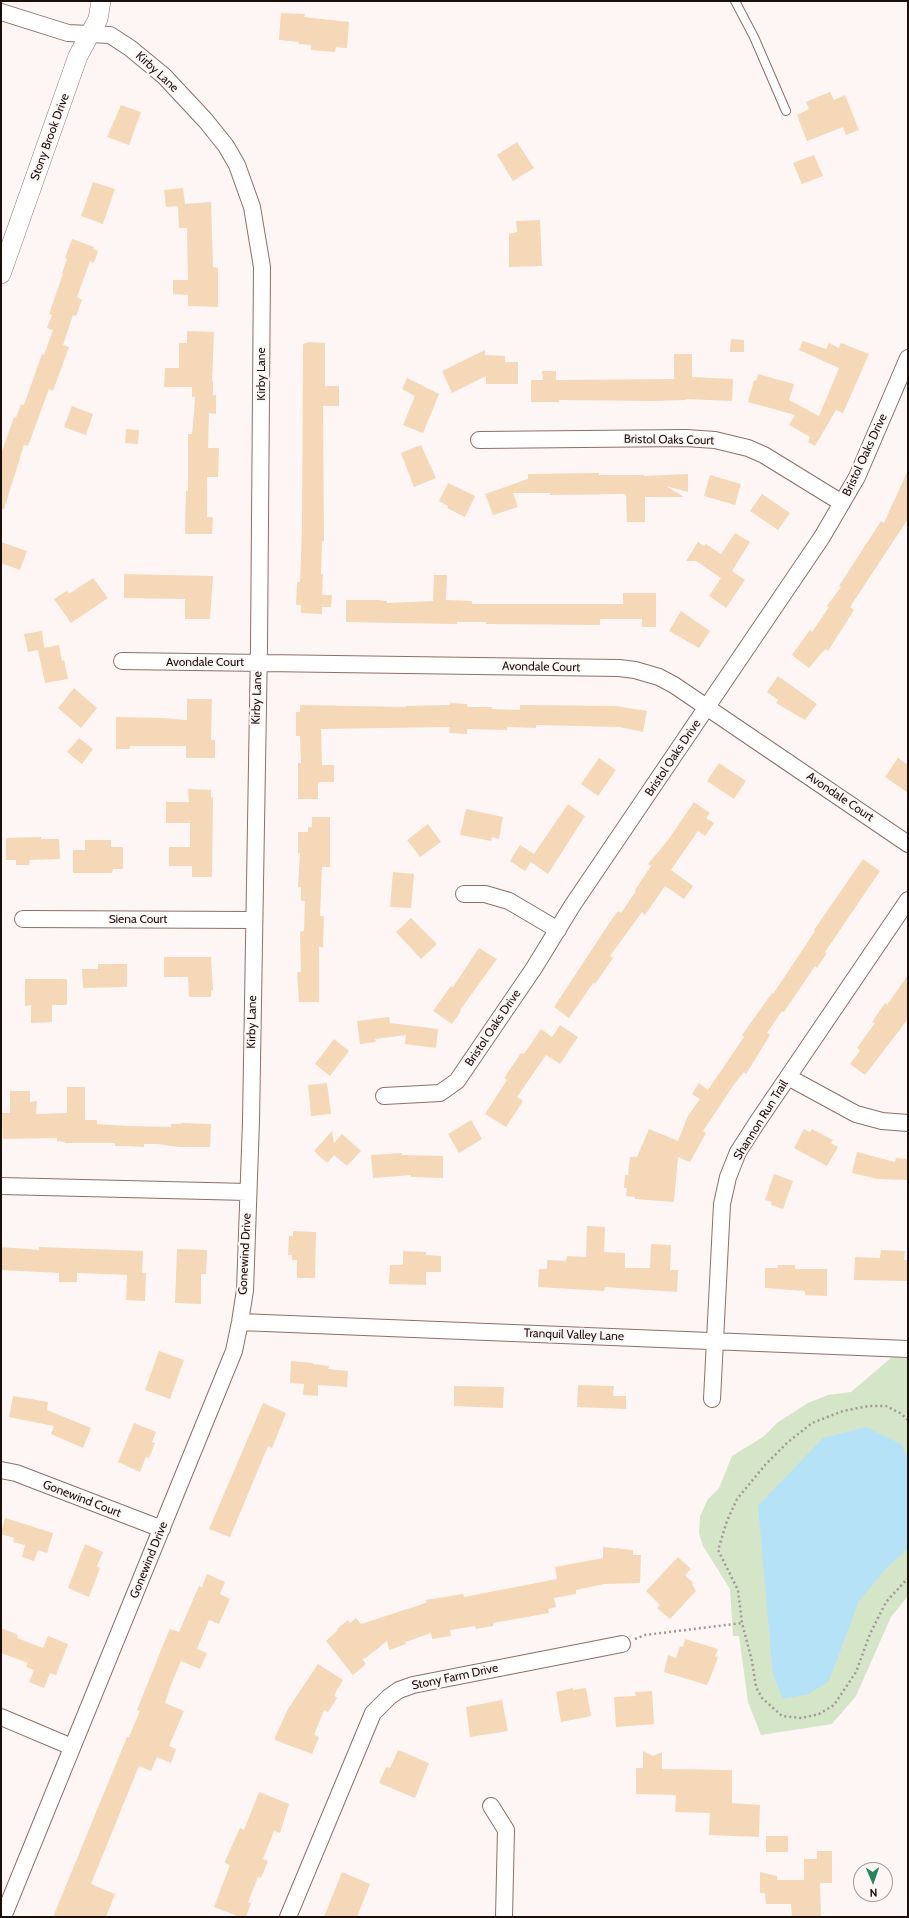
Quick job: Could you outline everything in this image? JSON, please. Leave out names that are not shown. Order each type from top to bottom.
[{"type":"street","name":"Stony Brook Drive","points":[[1,274],[78,56],[98,18],[101,1]]},
{"type":"street","name":"Kirby Lane","points":[[1,12],[68,33],[110,35],[130,48],[164,76],[226,146],[237,165],[252,207],[262,267],[258,662],[251,1122],[248,1192]]},
{"type":"street","name":"Bristol Oaks Drive","points":[[384,1096],[440,1093],[457,1081],[822,537],[858,477],[908,358]]},
{"type":"street","name":"Bristol Oaks Court","points":[[479,440],[671,438],[715,440],[748,448],[764,455],[842,503]]},
{"type":"street","name":"Avondale Court","points":[[122,661],[619,668],[635,670],[659,677],[708,708],[908,844]]},
{"type":"street","points":[[464,894],[484,894],[509,901],[558,930]]},
{"type":"street","name":"Shannon Run Trail","points":[[712,1400],[722,1204],[728,1177],[738,1152],[908,900]]},
{"type":"street","name":"Siena Court","points":[[23,919],[253,920]]},
{"type":"street","points":[[788,1077],[856,1114],[882,1121],[908,1123]]},
{"type":"street","points":[[1,1186],[248,1192]]},
{"type":"street","name":"Gonewind Drive","points":[[3,1917],[234,1351],[245,1290],[248,1192]]},
{"type":"street","name":"Tranquil Valley Lane","points":[[240,1322],[908,1348]]},
{"type":"street","name":"Gonewind Court","points":[[1,1470],[16,1473],[162,1529]]},
{"type":"street","name":"Stony Farm Drive","points":[[288,1917],[374,1713],[389,1697],[399,1690],[413,1685],[622,1644]]},
{"type":"street","points":[[1,1717],[72,1747]]},
{"type":"street","points":[[491,1806],[506,1830],[504,1917]]},
{"type":"lane","points":[[735,1],[754,37],[786,111]]},
{"type":"path","points":[[908,1420],[900,1413],[886,1406],[870,1406],[843,1411],[812,1423],[787,1443],[750,1482],[737,1499],[727,1521],[718,1550],[738,1590],[742,1623],[752,1662],[756,1687],[762,1698],[782,1716],[802,1718],[818,1714],[834,1705],[845,1691],[856,1672],[870,1634],[886,1602],[908,1578]]},
{"type":"path","points":[[622,1644],[645,1635],[742,1623]]},
{"type":"green space","points":[[892,1357],[908,1358],[908,1596],[891,1617],[856,1696],[832,1724],[761,1735],[748,1702],[739,1636],[733,1636],[730,1589],[703,1546],[699,1533],[700,1516],[708,1499],[719,1488],[732,1456],[763,1437],[778,1422],[808,1403],[828,1395],[851,1392]]},
{"type":"water","points":[[866,1427],[901,1444],[908,1458],[908,1548],[884,1571],[859,1601],[829,1681],[809,1694],[783,1699],[773,1675],[758,1506],[823,1438]]},
{"type":"building","points":[[281,13],[305,14],[304,17],[349,22],[347,48],[336,47],[335,52],[311,50],[311,45],[279,40]]},
{"type":"building","points":[[830,92],[834,100],[845,95],[859,130],[846,135],[843,127],[807,141],[797,115],[809,109],[806,102]]},
{"type":"building","points":[[121,105],[141,112],[129,145],[107,137]]},
{"type":"building","points":[[517,142],[534,168],[513,181],[497,155]]},
{"type":"building","points":[[814,155],[823,176],[802,184],[793,163]]},
{"type":"building","points":[[93,182],[115,189],[103,224],[81,216]]},
{"type":"building","points":[[183,188],[185,204],[211,202],[213,267],[218,268],[218,307],[188,306],[188,295],[173,294],[173,280],[188,280],[187,228],[179,228],[178,206],[166,207],[164,190]]},
{"type":"building","points":[[540,220],[542,266],[509,267],[509,234],[517,232],[516,221]]},
{"type":"building","points":[[72,239],[94,247],[93,249],[98,251],[94,263],[90,261],[77,297],[82,300],[76,316],[73,315],[63,345],[69,347],[53,391],[49,389],[28,446],[24,445],[4,509],[1,509],[1,454],[14,417],[16,418],[21,404],[24,405],[42,354],[44,355],[53,330],[47,328],[52,315],[49,314],[63,274],[62,273],[67,259],[65,258]]},
{"type":"building","points":[[187,331],[214,332],[212,381],[213,395],[216,395],[216,414],[209,413],[208,448],[219,448],[218,477],[207,477],[207,517],[213,517],[212,534],[185,534],[186,491],[188,491],[188,434],[192,434],[195,397],[192,397],[192,387],[164,387],[165,368],[179,368],[179,343],[187,343]]},
{"type":"building","points":[[731,339],[744,340],[744,352],[730,352]]},
{"type":"building","points":[[803,341],[826,349],[829,343],[839,348],[841,343],[869,354],[843,413],[836,410],[815,446],[808,442],[810,437],[789,425],[795,415],[748,402],[754,380],[756,381],[758,374],[794,384],[789,400],[819,416],[839,368],[799,350]]},
{"type":"building","points":[[309,342],[325,343],[325,386],[339,386],[339,406],[323,406],[324,541],[322,541],[322,595],[332,595],[331,607],[322,607],[322,614],[301,613],[301,605],[296,605],[297,582],[300,582],[302,526],[303,344]]},
{"type":"building","points":[[485,350],[485,355],[505,356],[505,362],[518,362],[518,384],[486,384],[486,376],[452,393],[442,371]]},
{"type":"building","points":[[674,354],[692,354],[692,377],[733,379],[732,401],[686,399],[654,401],[559,400],[559,402],[531,402],[531,380],[543,380],[542,371],[556,371],[556,380],[674,379]]},
{"type":"building","points":[[407,378],[439,394],[423,433],[403,425],[415,396],[402,389]]},
{"type":"building","points":[[72,406],[93,414],[86,435],[64,427]]},
{"type":"building","points":[[126,429],[139,430],[138,444],[125,443]]},
{"type":"building","points":[[421,445],[436,478],[414,487],[401,453]]},
{"type":"building","points":[[908,470],[908,519],[850,607],[854,610],[828,651],[825,649],[809,668],[792,655],[810,630],[812,632],[829,607],[827,606],[841,587],[839,586],[881,521],[884,523]]},
{"type":"building","points":[[599,473],[599,475],[644,476],[688,474],[688,492],[666,486],[684,497],[645,497],[645,522],[627,522],[626,494],[550,495],[550,493],[513,493],[518,507],[493,515],[485,494],[528,479],[528,474]]},
{"type":"building","points":[[710,475],[741,484],[735,505],[704,496]]},
{"type":"building","points":[[448,483],[475,496],[465,517],[447,508],[448,506],[439,501]]},
{"type":"building","points":[[762,494],[790,513],[778,530],[750,511]]},
{"type":"building","points":[[735,533],[750,542],[732,571],[745,580],[726,608],[709,596],[721,578],[696,561],[686,561],[698,542],[704,546],[706,544],[721,554]]},
{"type":"building","points":[[1,542],[27,551],[20,570],[1,563]]},
{"type":"building","points":[[124,574],[213,576],[210,619],[185,619],[185,599],[124,598]]},
{"type":"building","points":[[434,575],[447,575],[446,600],[472,601],[472,604],[623,604],[623,593],[656,593],[656,627],[642,627],[642,619],[600,619],[600,625],[486,624],[486,622],[457,622],[457,624],[346,622],[346,600],[378,600],[387,601],[387,603],[433,601]]},
{"type":"building","points":[[93,578],[108,598],[71,623],[54,599],[67,591],[69,594]]},
{"type":"building","points":[[681,611],[710,631],[699,648],[669,631]]},
{"type":"building","points":[[42,631],[44,648],[59,645],[68,679],[45,683],[38,650],[28,652],[24,634]]},
{"type":"building","points":[[778,676],[817,704],[805,720],[776,703],[778,700],[767,692]]},
{"type":"building","points":[[74,688],[97,708],[81,728],[58,708]]},
{"type":"building","points":[[187,699],[212,699],[211,740],[215,740],[215,758],[186,758],[186,746],[130,746],[130,749],[116,749],[116,717],[187,720]]},
{"type":"building","points":[[450,703],[467,704],[467,707],[492,707],[492,709],[520,710],[520,705],[616,706],[647,711],[643,732],[619,727],[536,725],[536,728],[507,727],[507,730],[467,729],[467,734],[449,733],[450,727],[321,729],[322,765],[334,765],[334,782],[318,782],[318,799],[298,799],[298,763],[301,763],[300,736],[296,736],[296,712],[300,712],[300,705],[406,707],[450,705]]},
{"type":"building","points":[[79,738],[93,749],[82,764],[67,752]]},
{"type":"building","points":[[599,758],[616,770],[598,796],[581,784]]},
{"type":"building","points":[[898,758],[908,765],[908,793],[885,777]]},
{"type":"building","points":[[719,763],[746,781],[734,799],[707,781]]},
{"type":"building","points":[[188,789],[211,790],[211,798],[213,797],[212,877],[192,877],[192,866],[169,866],[169,847],[190,847],[190,823],[166,823],[166,802],[189,802]]},
{"type":"building","points":[[694,802],[710,813],[706,818],[714,823],[705,836],[698,831],[671,870],[693,886],[684,899],[665,886],[645,915],[642,912],[610,956],[613,958],[595,984],[593,983],[569,1018],[554,1007],[612,919],[618,911],[621,913],[636,891],[635,890],[651,866],[648,864],[668,840]]},
{"type":"building","points":[[568,804],[585,816],[548,874],[531,862],[525,871],[510,861],[520,845],[534,854]]},
{"type":"building","points":[[466,809],[503,817],[499,839],[492,837],[491,841],[460,835]]},
{"type":"building","points":[[312,817],[330,817],[330,867],[322,867],[320,916],[324,916],[323,947],[319,947],[319,1002],[299,1002],[297,972],[301,972],[300,932],[304,931],[305,901],[301,901],[301,887],[298,887],[300,853],[298,853],[298,832],[308,832],[308,827],[312,827]]},
{"type":"building","points":[[428,824],[441,842],[420,857],[407,840]]},
{"type":"building","points":[[41,837],[41,839],[59,839],[60,859],[30,860],[29,865],[16,865],[16,860],[6,860],[6,838]]},
{"type":"building","points":[[85,840],[111,840],[111,847],[123,847],[123,869],[113,869],[112,873],[73,873],[73,850],[85,850]]},
{"type":"building","points":[[863,859],[880,871],[825,952],[827,953],[817,968],[815,966],[784,1012],[782,1011],[767,1033],[770,1035],[746,1074],[744,1072],[735,1083],[703,1131],[706,1133],[690,1162],[678,1157],[674,1202],[635,1199],[635,1197],[626,1196],[627,1188],[624,1188],[625,1175],[628,1175],[630,1157],[637,1157],[649,1129],[678,1141],[688,1116],[700,1099],[692,1094],[699,1083],[708,1090],[744,1037],[742,1035],[772,993],[773,994],[815,931],[814,930]]},
{"type":"building","points":[[393,872],[414,874],[411,908],[390,907]]},
{"type":"building","points":[[411,918],[437,944],[421,959],[396,932]]},
{"type":"building","points":[[479,948],[497,959],[460,1010],[461,1011],[452,1024],[433,1011],[451,986],[453,987]]},
{"type":"building","points":[[164,957],[211,957],[213,990],[211,990],[211,997],[189,997],[188,977],[164,977]]},
{"type":"building","points":[[98,964],[127,964],[127,987],[83,988],[82,969],[98,969]]},
{"type":"building","points":[[908,975],[908,1019],[865,1075],[850,1064],[860,1051],[857,1048],[875,1023],[872,1022],[885,1003],[887,1005]]},
{"type":"building","points":[[25,979],[67,979],[67,1005],[52,1005],[52,1022],[31,1023],[31,1005],[25,1006]]},
{"type":"building","points":[[389,1017],[390,1023],[438,1029],[436,1048],[405,1044],[406,1035],[375,1039],[376,1042],[360,1044],[357,1021]]},
{"type":"building","points":[[560,1025],[578,1037],[560,1064],[546,1055],[517,1097],[523,1101],[506,1127],[485,1114],[507,1080],[504,1078],[521,1053],[524,1054],[541,1029],[552,1037]]},
{"type":"building","points":[[334,1039],[349,1051],[330,1076],[315,1064]]},
{"type":"building","points":[[327,1083],[331,1114],[311,1116],[308,1085]]},
{"type":"building","points":[[67,1087],[85,1087],[85,1120],[97,1120],[97,1124],[128,1126],[171,1127],[171,1124],[181,1123],[211,1124],[210,1147],[179,1147],[157,1144],[144,1144],[144,1147],[115,1146],[115,1143],[65,1143],[57,1141],[57,1138],[3,1139],[2,1113],[10,1113],[10,1091],[30,1091],[30,1102],[37,1101],[36,1114],[67,1113]]},
{"type":"building","points":[[471,1120],[482,1139],[459,1153],[448,1134]]},
{"type":"building","points":[[804,1129],[810,1132],[812,1129],[833,1140],[831,1143],[838,1147],[827,1166],[794,1148]]},
{"type":"building","points":[[332,1131],[334,1143],[342,1134],[361,1151],[347,1166],[334,1155],[327,1163],[314,1151]]},
{"type":"building","points":[[857,1152],[895,1162],[896,1158],[908,1159],[908,1180],[877,1179],[852,1173]]},
{"type":"building","points":[[402,1153],[402,1155],[443,1156],[443,1178],[411,1177],[411,1175],[373,1178],[371,1155]]},
{"type":"building","points":[[774,1174],[793,1181],[783,1209],[771,1205],[772,1202],[765,1200]]},
{"type":"building","points":[[587,1226],[605,1227],[604,1252],[625,1253],[625,1268],[650,1268],[651,1244],[671,1245],[670,1270],[678,1270],[677,1292],[605,1287],[604,1291],[538,1287],[539,1269],[547,1269],[547,1260],[566,1261],[567,1256],[586,1257]]},
{"type":"building","points":[[293,1231],[316,1232],[315,1278],[297,1278],[297,1260],[292,1260],[292,1255],[288,1255],[289,1236],[293,1236]]},
{"type":"building","points":[[1,1247],[39,1250],[39,1247],[143,1251],[142,1273],[146,1273],[145,1301],[126,1300],[127,1275],[77,1273],[77,1282],[59,1282],[59,1273],[1,1270]]},
{"type":"building","points":[[177,1249],[207,1250],[206,1274],[201,1274],[201,1304],[175,1303]]},
{"type":"building","points":[[881,1250],[905,1251],[904,1260],[908,1260],[908,1281],[854,1280],[855,1257],[880,1258]]},
{"type":"building","points":[[403,1251],[426,1252],[426,1255],[441,1256],[441,1272],[426,1272],[426,1285],[389,1284],[390,1265],[403,1265]]},
{"type":"building","points":[[778,1265],[795,1265],[795,1269],[827,1269],[827,1296],[805,1295],[805,1291],[765,1288],[765,1268],[778,1268]]},
{"type":"building","points":[[159,1351],[184,1360],[170,1399],[145,1390]]},
{"type":"building","points":[[291,1361],[313,1363],[329,1366],[328,1369],[348,1371],[347,1387],[318,1385],[318,1396],[303,1395],[304,1384],[290,1383]]},
{"type":"building","points":[[578,1385],[614,1386],[613,1396],[626,1396],[626,1409],[577,1407]]},
{"type":"building","points":[[454,1386],[504,1387],[503,1408],[454,1406]]},
{"type":"building","points":[[13,1396],[48,1402],[47,1410],[91,1428],[83,1448],[51,1434],[54,1426],[9,1417]]},
{"type":"building","points":[[263,1403],[286,1413],[272,1448],[268,1446],[230,1537],[209,1529]]},
{"type":"building","points":[[134,1423],[156,1432],[152,1442],[155,1443],[149,1458],[146,1457],[140,1472],[118,1462]]},
{"type":"building","points":[[5,1518],[53,1533],[47,1553],[38,1550],[34,1561],[22,1557],[25,1545],[13,1542],[14,1538],[1,1534]]},
{"type":"building","points":[[85,1544],[103,1552],[97,1566],[100,1568],[89,1597],[68,1588]]},
{"type":"building","points":[[603,1547],[633,1550],[633,1555],[641,1555],[640,1583],[604,1584],[576,1590],[576,1594],[554,1598],[556,1607],[548,1609],[549,1613],[493,1623],[493,1626],[476,1629],[475,1626],[450,1630],[451,1636],[432,1639],[431,1633],[405,1642],[406,1644],[389,1650],[387,1641],[367,1657],[362,1659],[366,1664],[353,1675],[326,1641],[348,1620],[350,1623],[356,1618],[361,1624],[426,1603],[426,1600],[463,1594],[464,1597],[557,1579],[555,1567],[603,1558]]},
{"type":"building","points":[[678,1557],[691,1569],[685,1575],[693,1583],[692,1584],[696,1591],[670,1619],[657,1608],[660,1605],[646,1591]]},
{"type":"building","points":[[207,1574],[225,1582],[220,1594],[230,1599],[219,1624],[209,1620],[197,1649],[207,1653],[200,1669],[181,1661],[171,1685],[165,1703],[184,1711],[169,1746],[176,1749],[171,1763],[157,1757],[151,1771],[139,1766],[91,1884],[115,1894],[106,1917],[53,1917],[127,1737],[129,1737],[140,1711],[137,1710],[170,1629],[179,1632],[199,1586],[202,1587]]},
{"type":"building","points":[[1,1628],[18,1635],[17,1638],[43,1648],[48,1636],[68,1644],[56,1675],[50,1673],[44,1688],[29,1682],[34,1670],[26,1667],[28,1663],[1,1653]]},
{"type":"building","points":[[685,1639],[718,1649],[715,1656],[718,1657],[707,1685],[664,1672],[668,1655],[676,1658],[680,1646],[683,1647]]},
{"type":"building","points":[[318,1664],[343,1680],[334,1695],[337,1698],[328,1712],[324,1710],[314,1735],[319,1737],[312,1754],[275,1740],[275,1737],[288,1709]]},
{"type":"building","points":[[573,1688],[573,1690],[586,1688],[591,1716],[561,1722],[556,1692]]},
{"type":"building","points":[[652,1691],[654,1724],[616,1727],[614,1697],[636,1696],[635,1692]]},
{"type":"building","points":[[502,1700],[508,1731],[470,1737],[466,1707]]},
{"type":"building","points":[[398,1750],[429,1763],[415,1798],[379,1783],[386,1767],[390,1768]]},
{"type":"building","points":[[643,1751],[653,1756],[662,1752],[662,1769],[732,1770],[732,1803],[760,1805],[759,1837],[709,1835],[710,1813],[675,1812],[676,1795],[636,1794],[636,1768],[643,1768]]},
{"type":"building","points":[[259,1792],[289,1804],[280,1833],[274,1831],[263,1859],[268,1861],[261,1878],[258,1877],[248,1902],[251,1903],[246,1917],[240,1917],[214,1907],[230,1865],[225,1863],[225,1861],[240,1828],[244,1830]]},
{"type":"building","points":[[766,1836],[788,1836],[788,1852],[766,1852]]},
{"type":"building","points":[[817,1851],[832,1851],[832,1883],[820,1883],[821,1917],[792,1917],[791,1904],[766,1904],[765,1893],[760,1893],[760,1872],[777,1876],[777,1880],[804,1880],[804,1859],[817,1859]]},
{"type":"building","points":[[342,1872],[370,1884],[357,1917],[324,1917]]}]
